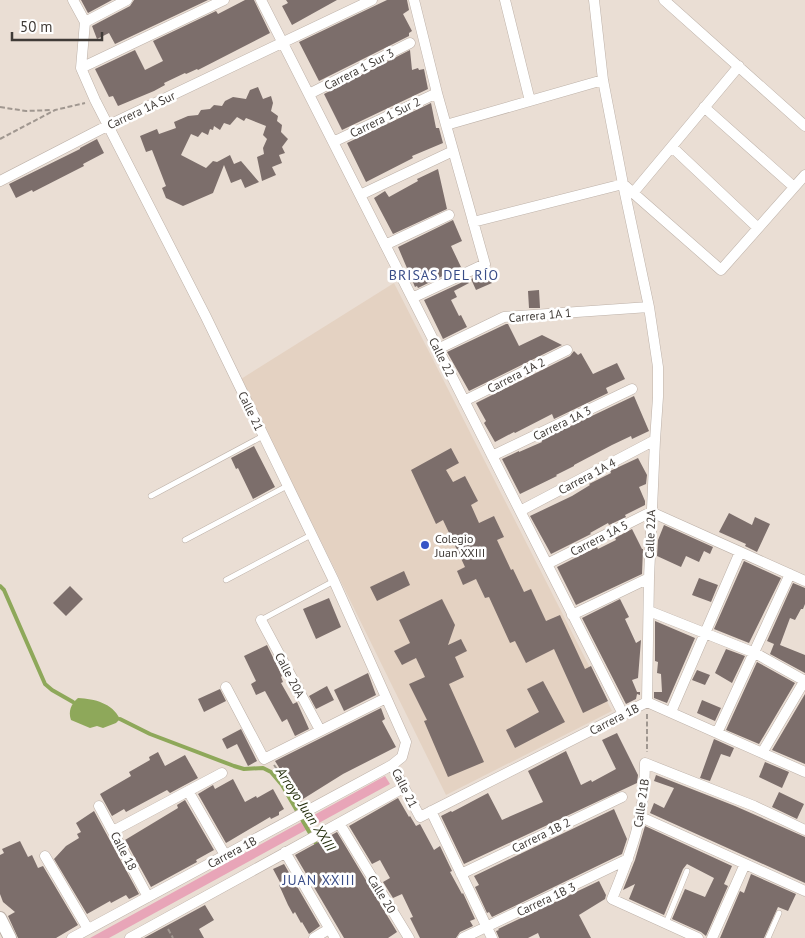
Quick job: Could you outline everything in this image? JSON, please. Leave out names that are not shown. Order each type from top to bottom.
[{"type":"street","points":[[73,0],[85,22],[127,0]]},
{"type":"street","points":[[81,68],[224,0]]},
{"type":"street","name":"Calle 22","points":[[261,0],[623,714]]},
{"type":"street","name":"Carrera 1A Sur","points":[[0,181],[107,126],[372,0]]},
{"type":"street","points":[[412,298],[484,264],[414,0]]},
{"type":"street","points":[[505,0],[530,101]]},
{"type":"street","name":"Calle 22A","points":[[594,0],[603,80],[649,307],[658,366],[651,512],[647,702]]},
{"type":"street","points":[[664,0],[805,126]]},
{"type":"street","name":"Calle 21","points":[[85,22],[81,68],[107,126],[206,317],[334,581],[406,742],[402,757],[392,765],[420,817]]},
{"type":"street","name":"Carrera 1 Sur 3","points":[[309,94],[410,44]]},
{"type":"street","points":[[633,194],[739,66]]},
{"type":"street","points":[[446,125],[603,80]]},
{"type":"street","name":"Carrera 1 Sur 2","points":[[333,142],[437,92]]},
{"type":"street","points":[[704,107],[794,187]]},
{"type":"street","points":[[672,147],[758,228]]},
{"type":"street","points":[[360,195],[453,151]]},
{"type":"street","points":[[473,222],[623,184],[721,270],[805,174]]},
{"type":"street","points":[[385,246],[449,215]]},
{"type":"street","name":"Carrera 1A 1","points":[[438,349],[504,317],[649,307]]},
{"type":"street","name":"Carrera 1A 2","points":[[464,401],[567,350]]},
{"type":"street","name":"Carrera 1A 3","points":[[492,456],[632,389]]},
{"type":"street","name":"Carrera 1A 4","points":[[520,511],[655,440]]},
{"type":"street","points":[[651,512],[805,581]]},
{"type":"street","name":"Carrera 1A 5","points":[[547,564],[651,512]]},
{"type":"street","points":[[671,712],[740,552]]},
{"type":"street","points":[[717,733],[790,574]]},
{"type":"street","points":[[572,615],[649,578]]},
{"type":"street","points":[[649,611],[754,653],[805,680],[762,753]]},
{"type":"street","name":"Calle 20A","points":[[261,620],[320,730]]},
{"type":"street","points":[[226,687],[266,758],[386,698]]},
{"type":"street","points":[[647,702],[805,772]]},
{"type":"street","name":"Carrera 1B","points":[[420,817],[647,702]]},
{"type":"street","points":[[645,763],[709,787],[805,830]]},
{"type":"street","name":"Calle 21B","points":[[645,763],[645,788],[641,817],[628,859],[612,899],[666,923]]},
{"type":"street","name":"Carrera 1B","points":[[72,938],[392,765]]},
{"type":"street","points":[[113,830],[222,773]]},
{"type":"street","name":"Carrera 1B","points":[[130,938],[403,788]]},
{"type":"street","points":[[188,791],[225,855]]},
{"type":"street","name":"Carrera 1B 2","points":[[461,874],[622,797]]},
{"type":"street","name":"Calle 18","points":[[99,806],[148,897]]},
{"type":"street","name":"Calle 21","points":[[432,811],[492,938]]},
{"type":"street","points":[[641,817],[805,891]]},
{"type":"street","name":"Calle 20","points":[[339,824],[409,938]]},
{"type":"street","points":[[285,852],[332,933],[314,938]]},
{"type":"street","points":[[45,856],[88,929]]},
{"type":"street","name":"Carrera 1B 3","points":[[463,938],[628,859]]},
{"type":"street","points":[[712,938],[745,864]]},
{"type":"street","points":[[0,918],[10,938]]},
{"type":"street","points":[[666,923],[698,938]]},
{"type":"lane","points":[[151,496],[263,436]]},
{"type":"lane","points":[[185,540],[287,486]]},
{"type":"lane","points":[[226,580],[311,535]]},
{"type":"lane","points":[[261,620],[334,581]]},
{"type":"lane","points":[[666,923],[687,871]]},
{"type":"lane","points":[[768,938],[779,913]]},
{"type":"path","points":[[0,107],[26,111],[54,110],[95,100]]},
{"type":"path","points":[[0,139],[54,110]]},
{"type":"path","name":"Calle 21B","points":[[645,763],[647,751],[647,702]]},
{"type":"path","points":[[266,758],[302,814]]},
{"type":"shaded area","name":"Colegio Juan XXIII","points":[[394,283],[612,711],[446,795],[241,379]]},
{"type":"shaded area","points":[[78,698],[91,699],[108,706],[120,719],[116,723],[103,728],[97,726],[90,728],[71,720],[71,708]]},
{"type":"shaded area","points":[[385,776],[390,784],[109,938],[90,938]]},
{"type":"building","points":[[81,0],[112,0],[88,13]]},
{"type":"building","points":[[134,0],[208,0],[115,44],[109,33],[97,39],[92,26],[130,6]]},
{"type":"building","points":[[245,0],[254,0],[270,33],[198,70],[185,73],[164,83],[165,85],[154,91],[118,106],[113,96],[109,97],[95,69],[135,50],[145,70],[163,61],[153,41],[216,11],[218,14]]},
{"type":"building","points":[[286,0],[337,0],[292,25],[282,6],[288,3]]},
{"type":"building","points":[[387,0],[407,0],[409,10],[403,14],[412,31],[409,33],[409,36],[319,81],[299,42]]},
{"type":"building","points":[[410,50],[412,70],[424,69],[428,89],[342,130],[324,94]]},
{"type":"building","points":[[258,87],[263,99],[271,96],[273,103],[271,111],[278,116],[277,121],[282,125],[281,132],[288,139],[282,147],[285,153],[279,155],[282,163],[272,167],[276,175],[262,181],[257,157],[264,154],[263,148],[267,139],[263,135],[266,126],[246,118],[244,121],[237,117],[230,125],[224,123],[220,130],[214,126],[213,130],[210,129],[208,135],[202,132],[198,137],[191,134],[181,155],[206,168],[213,161],[217,162],[230,155],[234,164],[241,161],[259,182],[245,188],[241,179],[231,183],[224,165],[213,193],[183,206],[166,198],[162,188],[166,186],[152,150],[146,152],[140,136],[157,129],[159,134],[176,128],[174,122],[188,116],[198,115],[201,110],[210,109],[214,105],[222,106],[225,101],[233,97],[246,99],[250,90]]},
{"type":"building","points":[[431,103],[436,128],[439,128],[443,143],[412,156],[413,158],[366,182],[347,143]]},
{"type":"building","points":[[97,139],[104,153],[83,164],[84,166],[33,192],[32,190],[16,198],[9,184]]},
{"type":"building","points":[[438,169],[447,209],[393,234],[374,198],[385,191],[389,197],[418,181],[417,179]]},
{"type":"building","points":[[453,220],[462,241],[451,246],[461,267],[418,288],[417,286],[415,287],[398,247]]},
{"type":"building","points":[[488,273],[492,283],[476,290],[471,279]]},
{"type":"building","points":[[467,280],[469,283],[454,291],[457,297],[451,300],[467,327],[443,339],[424,300]]},
{"type":"building","points":[[539,290],[540,308],[529,308],[528,291]]},
{"type":"building","points":[[508,324],[519,346],[542,335],[562,345],[469,391],[447,352]]},
{"type":"building","points":[[574,351],[578,355],[581,353],[593,374],[617,363],[625,379],[606,388],[608,393],[554,419],[552,414],[495,442],[484,423],[486,421],[476,403],[570,356]]},
{"type":"building","points":[[634,396],[649,431],[632,439],[631,436],[612,445],[557,476],[520,494],[502,459],[542,442],[541,440]]},
{"type":"building","points":[[254,446],[275,487],[253,499],[231,458]]},
{"type":"building","points":[[451,448],[459,463],[446,470],[453,482],[465,476],[478,501],[471,505],[479,523],[494,516],[504,537],[497,540],[524,592],[531,589],[546,621],[560,615],[585,669],[591,666],[608,701],[583,713],[554,649],[526,663],[515,641],[510,643],[489,597],[485,598],[476,579],[463,585],[457,571],[465,567],[443,520],[436,524],[411,470]]},
{"type":"building","points":[[638,458],[647,475],[646,484],[639,487],[645,505],[625,515],[626,517],[609,525],[608,523],[591,534],[551,554],[530,516],[572,496],[589,484],[611,473],[610,471]]},
{"type":"building","points":[[729,513],[752,525],[755,517],[770,524],[757,552],[745,546],[746,544],[719,532]]},
{"type":"building","points":[[664,525],[713,547],[710,554],[704,551],[699,562],[686,556],[681,567],[657,556],[658,540]]},
{"type":"building","points":[[632,529],[643,549],[642,574],[576,605],[557,567],[597,547],[598,549],[616,540],[615,538]]},
{"type":"building","points":[[744,561],[781,578],[749,643],[714,629]]},
{"type":"building","points":[[404,571],[410,585],[377,601],[370,587]]},
{"type":"building","points":[[699,578],[718,585],[711,602],[692,595]]},
{"type":"building","points":[[793,583],[805,588],[805,604],[795,620],[790,618],[780,645],[805,655],[805,673],[770,654],[774,644],[767,641]]},
{"type":"building","points":[[70,586],[83,599],[66,616],[53,603]]},
{"type":"building","points":[[329,598],[341,627],[316,639],[303,609]]},
{"type":"building","points":[[442,599],[455,625],[448,645],[461,639],[467,651],[455,657],[464,677],[449,684],[484,762],[448,777],[424,721],[427,720],[409,684],[425,677],[416,658],[402,665],[394,651],[410,643],[399,620]]},
{"type":"building","points":[[620,599],[629,617],[625,619],[636,643],[641,640],[638,678],[632,680],[640,695],[637,694],[636,699],[626,704],[582,618]]},
{"type":"building","points":[[655,621],[695,638],[667,703],[654,698],[654,692],[662,692],[661,674],[657,673],[658,662],[655,661]]},
{"type":"building","points":[[267,645],[282,676],[283,682],[281,683],[293,704],[297,702],[309,729],[295,736],[287,719],[282,722],[265,691],[256,695],[251,684],[256,681],[244,656]]},
{"type":"building","points":[[726,649],[745,656],[732,683],[715,673]]},
{"type":"building","points":[[757,662],[795,683],[759,744],[726,730]]},
{"type":"building","points":[[697,670],[710,675],[705,685],[692,680]]},
{"type":"building","points":[[368,673],[376,695],[344,711],[334,690]]},
{"type":"building","points":[[543,681],[565,722],[515,748],[506,730],[539,712],[527,689]]},
{"type":"building","points":[[327,686],[334,700],[316,709],[309,696]]},
{"type":"building","points":[[220,689],[226,701],[204,712],[198,699]]},
{"type":"building","points":[[805,694],[805,764],[772,750]]},
{"type":"building","points":[[702,700],[721,708],[715,721],[697,713]]},
{"type":"building","points":[[381,708],[385,719],[382,721],[396,747],[343,774],[303,799],[283,767],[280,769],[275,761]]},
{"type":"building","points":[[241,729],[257,761],[248,766],[237,744],[227,749],[222,739]]},
{"type":"building","points":[[617,733],[638,775],[637,783],[464,864],[441,816],[488,793],[502,820],[543,802],[528,771],[566,751],[581,785],[591,780],[592,782],[616,769],[602,740]]},
{"type":"building","points":[[714,739],[734,748],[730,757],[721,754],[710,781],[700,778]]},
{"type":"building","points":[[158,752],[165,766],[185,755],[198,778],[170,793],[167,790],[126,812],[124,809],[112,816],[100,794],[131,776],[129,772],[150,760],[149,757]]},
{"type":"building","points":[[765,762],[789,772],[782,788],[759,777]]},
{"type":"building","points":[[656,775],[735,806],[805,837],[805,883],[650,813],[654,803],[664,808],[674,788],[654,781]]},
{"type":"building","points":[[233,779],[245,802],[273,789],[284,809],[279,812],[279,815],[271,819],[270,817],[226,843],[198,794],[213,785],[215,789]]},
{"type":"building","points":[[779,792],[804,804],[797,819],[772,807]]},
{"type":"building","points":[[398,798],[416,826],[420,824],[434,850],[440,846],[452,871],[450,872],[463,893],[475,919],[470,921],[473,926],[460,932],[456,938],[420,938],[410,918],[413,917],[402,894],[393,898],[383,882],[390,878],[380,860],[372,864],[349,826]]},
{"type":"building","points":[[185,800],[214,850],[196,860],[197,862],[151,887],[125,840],[178,808],[177,805]]},
{"type":"building","points":[[614,809],[627,839],[622,854],[492,917],[489,912],[487,913],[475,887],[479,885],[474,876]]},
{"type":"building","points":[[94,811],[139,894],[129,899],[126,895],[111,903],[110,901],[87,914],[54,859],[66,846],[79,838],[77,834],[81,832],[76,823]]},
{"type":"building","points":[[645,826],[732,866],[724,884],[728,886],[706,936],[672,919],[685,889],[705,897],[714,878],[687,864],[683,869],[664,915],[629,899],[635,884],[623,890],[635,860]]},
{"type":"building","points":[[337,832],[397,932],[388,938],[344,938],[295,855]]},
{"type":"building","points":[[20,841],[28,857],[32,855],[38,868],[43,866],[78,925],[56,938],[18,938],[8,916],[15,912],[3,902],[0,894],[0,855],[4,853],[2,849]]},
{"type":"building","points":[[284,864],[320,926],[309,934],[295,912],[293,914],[288,905],[279,885],[281,884],[273,869]]},
{"type":"building","points":[[751,874],[796,894],[788,911],[778,907],[764,938],[720,938],[740,891],[744,893]]},
{"type":"building","points":[[599,881],[606,895],[605,899],[579,915],[591,938],[540,938],[538,933],[528,938],[499,938],[496,931],[498,929]]},
{"type":"building","points":[[205,905],[214,920],[199,929],[204,938],[144,938]]},
{"type":"waterway","points":[[0,586],[4,590],[45,684],[73,702]]},
{"type":"waterway","name":"Arroyo Juan XXIII","points":[[120,719],[150,734],[234,766],[244,769],[263,768],[271,772],[282,785],[318,847]]},
{"type":"place","name":"Colegio Juan XXIII","points":[[425,545]]},
{"type":"district","name":"BRISAS DEL RÍO","points":[[444,275]]},
{"type":"district","name":"JUAN XXIII","points":[[319,880]]}]
